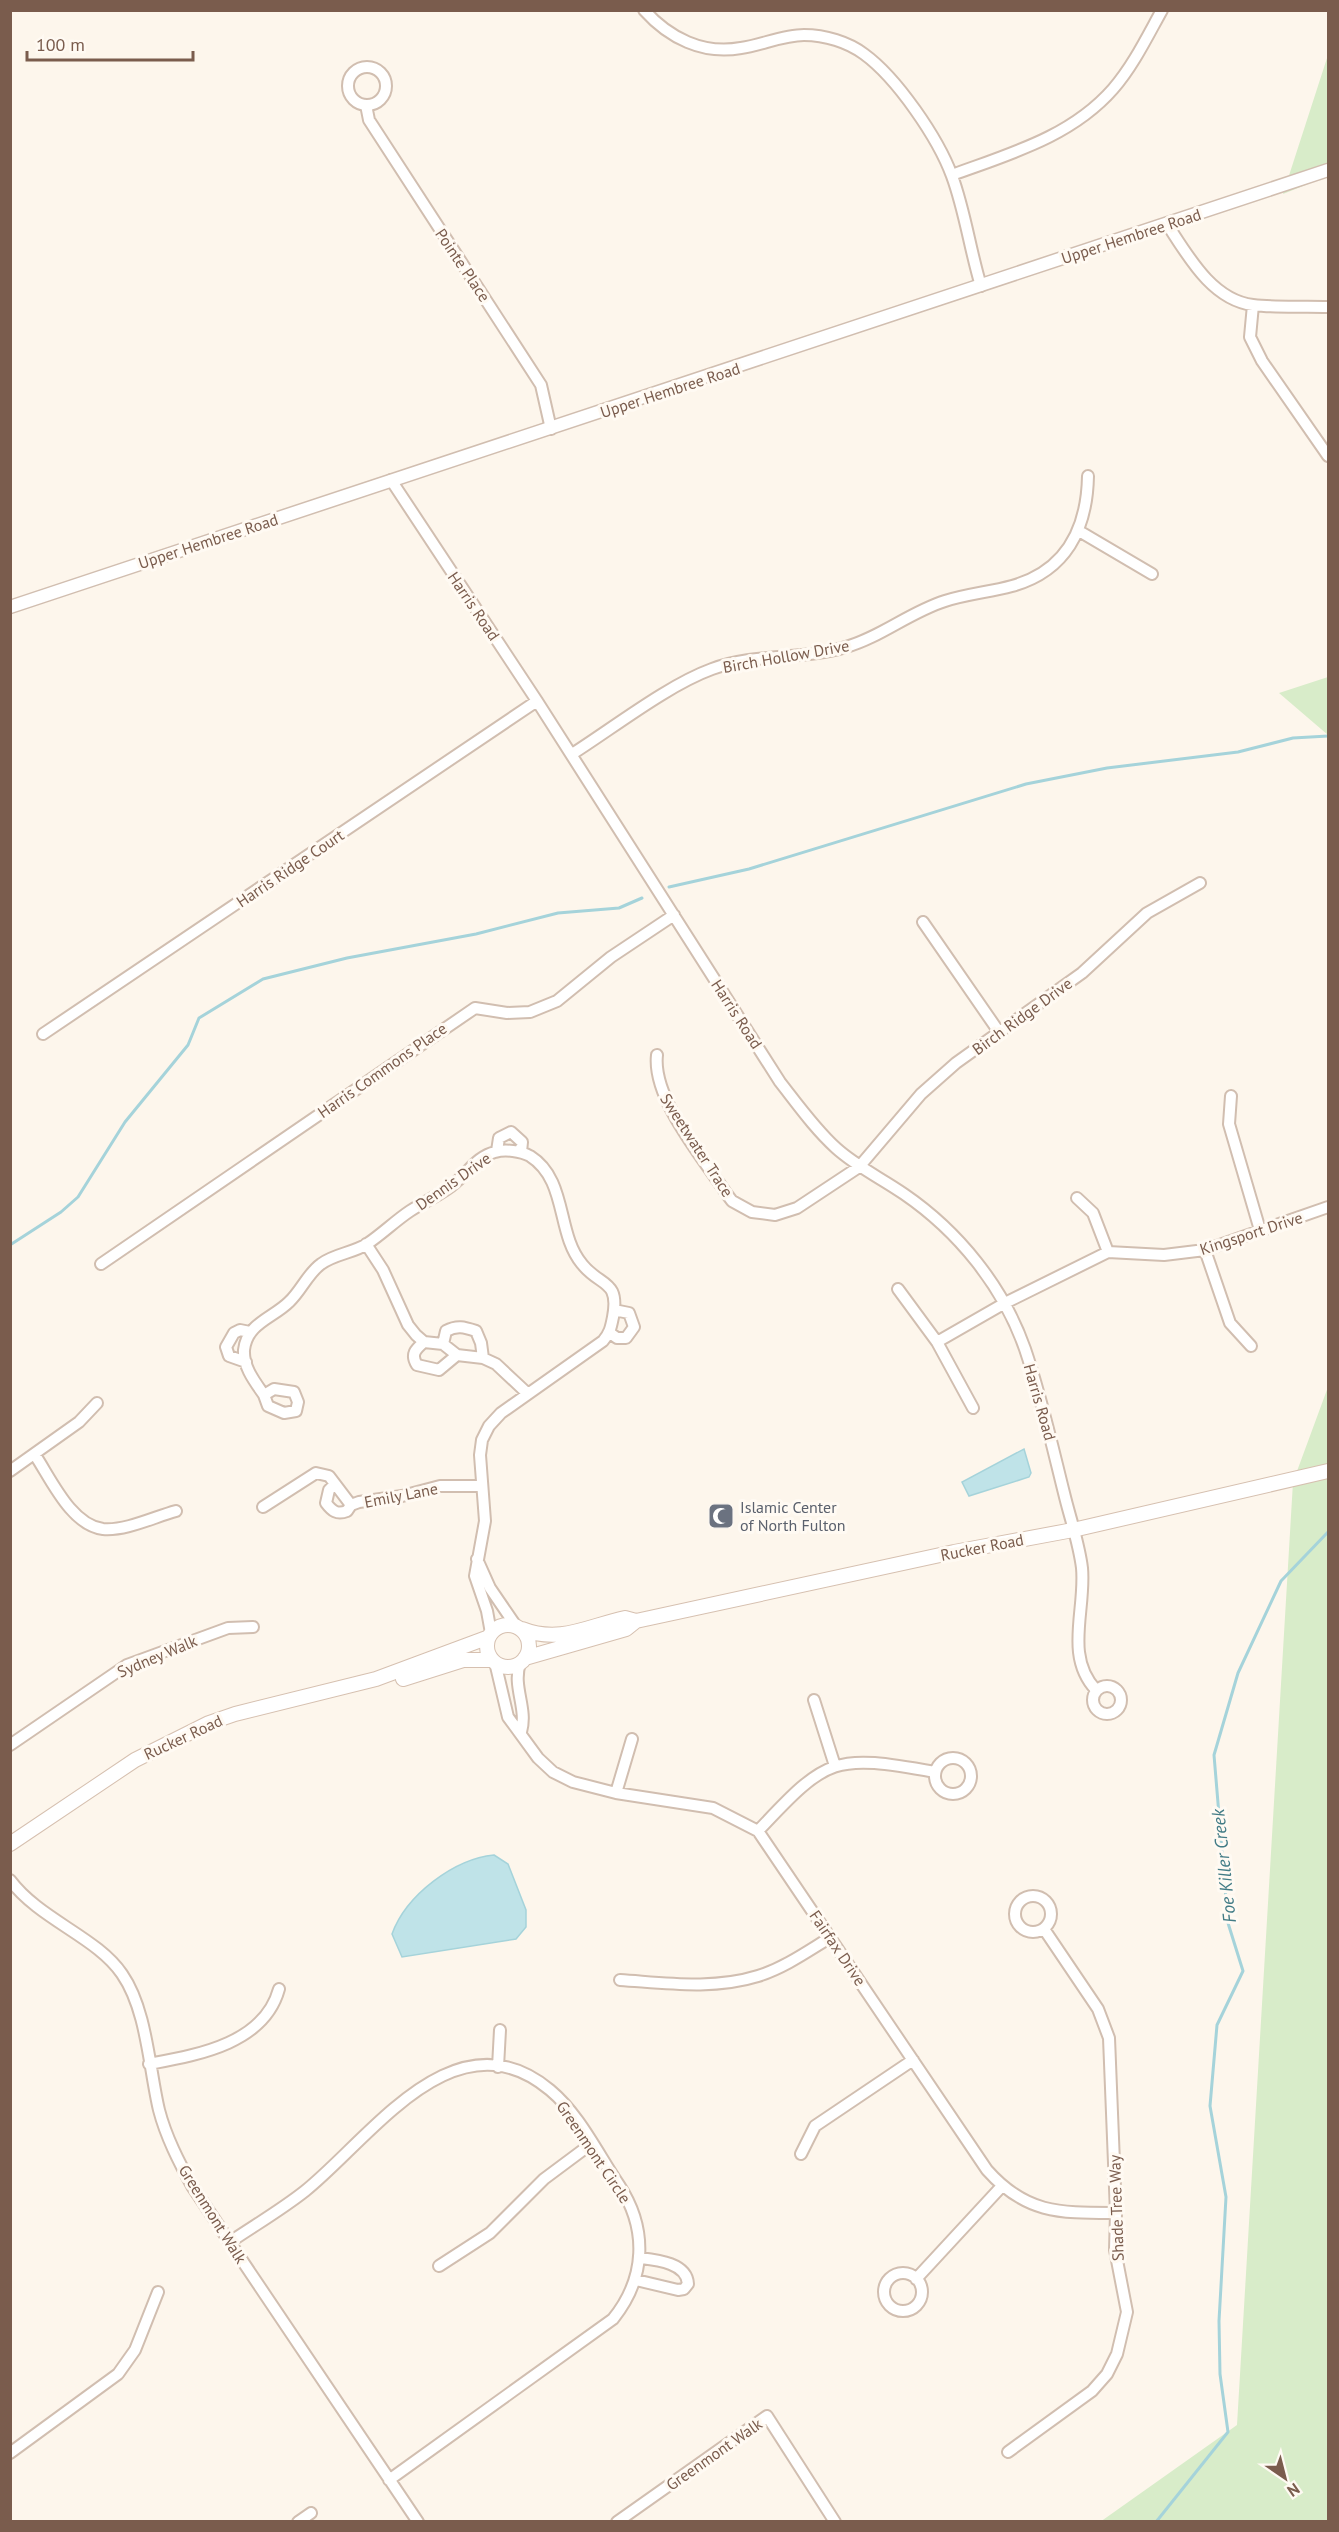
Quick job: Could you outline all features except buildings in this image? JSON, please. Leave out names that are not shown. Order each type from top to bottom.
[{"type":"main road","name":"Rucker Road","points":[[522,1661],[626,1629],[636,1621],[954,1552],[1073,1530],[1329,1472]]},
{"type":"main road","name":"Rucker Road","points":[[519,1628],[548,1637],[625,1618],[636,1621]]},
{"type":"main road","points":[[500,1626],[519,1628],[529,1644],[522,1661],[510,1667],[493,1661],[486,1648],[490,1635],[500,1626]]},
{"type":"main road","name":"Rucker Road","points":[[10,1844],[135,1760],[194,1729],[235,1714],[376,1679],[490,1635]]},
{"type":"main road","name":"Rucker Road","points":[[376,1679],[402,1679],[463,1660],[493,1661]]},
{"type":"street","points":[[644,10],[670,34],[693,45],[717,50],[740,49],[804,35],[828,38],[851,46],[877,65],[918,114],[937,143],[952,175],[981,286]]},
{"type":"street","points":[[952,175],[1043,141],[1097,104],[1126,72],[1162,10]]},
{"type":"street","name":"Pointe Place","points":[[366,105],[369,120],[541,385],[551,429]]},
{"type":"street","name":"Upper Hembree Road","points":[[10,607],[1329,170]]},
{"type":"street","points":[[1167,224],[1191,261],[1226,295],[1253,305],[1329,307]]},
{"type":"street","points":[[1253,305],[1250,338],[1262,361],[1329,456]]},
{"type":"street","name":"Birch Hollow Drive","points":[[572,754],[682,684],[711,669],[745,660],[846,648],[942,601],[1027,581],[1058,560],[1079,531],[1087,505],[1088,476]]},
{"type":"street","name":"Harris Road","points":[[392,480],[572,754],[780,1082],[815,1127],[859,1167],[903,1193],[938,1220],[968,1251],[1005,1304],[1031,1369],[1073,1530],[1082,1569],[1077,1633],[1081,1666],[1086,1679],[1096,1690]]},
{"type":"street","points":[[1079,531],[1152,574]]},
{"type":"street","name":"Harris Ridge Court","points":[[43,1034],[537,701]]},
{"type":"street","name":"Birch Ridge Drive","points":[[859,1167],[921,1094],[999,1032],[1082,973],[1147,913],[1200,883]]},
{"type":"street","name":"Harris Commons Place","points":[[101,1264],[474,1008],[507,1013],[530,1012],[557,1001],[611,957],[674,915]]},
{"type":"street","points":[[923,922],[999,1032]]},
{"type":"street","name":"Sweetwater Trace","points":[[657,1055],[656,1077],[663,1096],[726,1193],[742,1208],[764,1215],[784,1213],[859,1167]]},
{"type":"street","points":[[1231,1096],[1229,1124],[1260,1230]]},
{"type":"street","points":[[490,1635],[487,1611],[476,1585],[477,1559],[486,1521],[482,1486],[482,1440],[501,1413],[603,1341],[610,1333],[616,1299],[612,1290],[576,1257],[559,1198],[550,1179],[537,1162],[521,1152],[522,1142],[511,1132],[500,1138],[497,1151]]},
{"type":"street","name":"Dennis Drive","points":[[246,1362],[229,1356],[226,1347],[234,1333],[240,1330],[250,1332],[289,1303],[321,1264],[366,1244],[393,1222],[454,1184],[474,1163],[497,1151],[521,1152]]},
{"type":"street","points":[[936,1342],[1108,1252],[1093,1213],[1077,1198]]},
{"type":"street","name":"Kingsport Drive","points":[[1108,1252],[1154,1255],[1205,1250],[1329,1207]]},
{"type":"street","points":[[366,1244],[400,1302],[408,1325],[424,1342],[443,1344],[457,1355],[483,1358],[506,1371],[527,1394]]},
{"type":"street","points":[[1205,1250],[1230,1323],[1251,1346]]},
{"type":"street","points":[[898,1289],[936,1342],[973,1408]]},
{"type":"street","points":[[610,1333],[617,1338],[626,1338],[634,1328],[629,1313],[614,1310]]},
{"type":"street","points":[[443,1344],[446,1331],[456,1326],[476,1331],[482,1343],[483,1358]]},
{"type":"street","points":[[250,1332],[244,1350],[246,1362],[253,1380],[264,1395]]},
{"type":"street","points":[[424,1342],[415,1350],[413,1357],[417,1365],[439,1370],[457,1355]]},
{"type":"street","points":[[10,1471],[79,1422],[97,1403]]},
{"type":"street","points":[[35,1455],[74,1512],[87,1524],[103,1529],[121,1527],[176,1511]]},
{"type":"street","points":[[263,1507],[316,1473],[329,1476],[335,1484]]},
{"type":"street","name":"Emily Lane","points":[[351,1505],[335,1484],[325,1497],[331,1510],[342,1513],[351,1505],[440,1486],[482,1486]]},
{"type":"street","points":[[477,1559],[490,1588],[519,1628]]},
{"type":"street","name":"Sydney Walk","points":[[10,1745],[127,1665],[228,1628],[253,1628]]},
{"type":"street","name":"Fairfax Drive","points":[[493,1661],[508,1717],[538,1758],[553,1772],[573,1782],[615,1793],[713,1808],[758,1831],[987,2170],[1002,2186],[1024,2201],[1048,2211],[1116,2213]]},
{"type":"street","points":[[521,1732],[525,1718],[516,1681],[522,1661]]},
{"type":"street","points":[[814,1700],[835,1766]]},
{"type":"street","points":[[615,1793],[632,1739]]},
{"type":"street","points":[[758,1831],[801,1785],[835,1766],[873,1761],[935,1772]]},
{"type":"street","name":"Greenmont Walk","points":[[10,1880],[40,1910],[101,1952],[122,1973],[137,2003],[160,2113],[175,2153],[192,2186],[418,2522]]},
{"type":"street","name":"Shade Tree Way","points":[[1008,2452],[1092,2391],[1107,2374],[1117,2354],[1127,2312],[1115,2250],[1116,2213],[1109,2038],[1098,2009],[1044,1929]]},
{"type":"street","points":[[620,1980],[703,1985],[739,1981],[782,1967],[831,1937]]},
{"type":"street","points":[[149,2064],[199,2055],[231,2042],[264,2016],[276,2001],[279,1989]]},
{"type":"street","points":[[498,2067],[500,2030]]},
{"type":"street","points":[[801,2154],[815,2126],[913,2060]]},
{"type":"street","name":"Greenmont Circle","points":[[230,2242],[305,2191],[425,2083],[460,2068],[498,2067],[526,2075],[551,2091],[566,2107],[591,2144],[633,2209],[639,2233],[640,2258],[636,2280],[623,2307],[603,2329],[389,2480]]},
{"type":"street","points":[[439,2266],[490,2233],[544,2179],[591,2144]]},
{"type":"street","points":[[916,2278],[1002,2186]]},
{"type":"street","points":[[636,2280],[678,2290],[684,2289],[688,2284],[687,2276],[681,2269],[640,2258]]},
{"type":"street","points":[[10,2452],[118,2374],[135,2350],[158,2292]]},
{"type":"street","name":"Greenmont Walk","points":[[617,2522],[767,2416],[835,2522]]},
{"type":"street","points":[[298,2522],[311,2512]]},
{"type":"green space","points":[[1328,55],[1328,176],[1283,194]]},
{"type":"green space","points":[[1328,677],[1328,735],[1279,693]]},
{"type":"green space","points":[[1328,1387],[1328,2521],[1100,2522],[1237,2425],[1293,1482]]},
{"type":"water","points":[[1024,1449],[1031,1473],[1029,1477],[969,1496],[962,1482]]},
{"type":"water","points":[[494,1855],[508,1864],[526,1910],[526,1927],[516,1939],[402,1957],[392,1934],[408,1906],[433,1881],[448,1871],[479,1858]]},
{"type":"waterway","points":[[669,887],[749,869],[1026,784],[1107,768],[1238,752],[1293,738],[1328,736]]},
{"type":"waterway","points":[[10,1245],[61,1212],[78,1197],[125,1122],[188,1045],[199,1018],[263,979],[347,958],[476,934],[558,913],[619,908],[642,898]]},
{"type":"waterway","name":"Foe Killer Creek","points":[[1156,2522],[1228,2432],[1220,2374],[1219,2321],[1226,2197],[1210,2106],[1217,2025],[1243,1971],[1228,1923],[1214,1755],[1238,1673],[1281,1581],[1328,1532]]},
{"type":"place","name":"Islamic Center of North Fulton","points":[[721,1516]]}]
